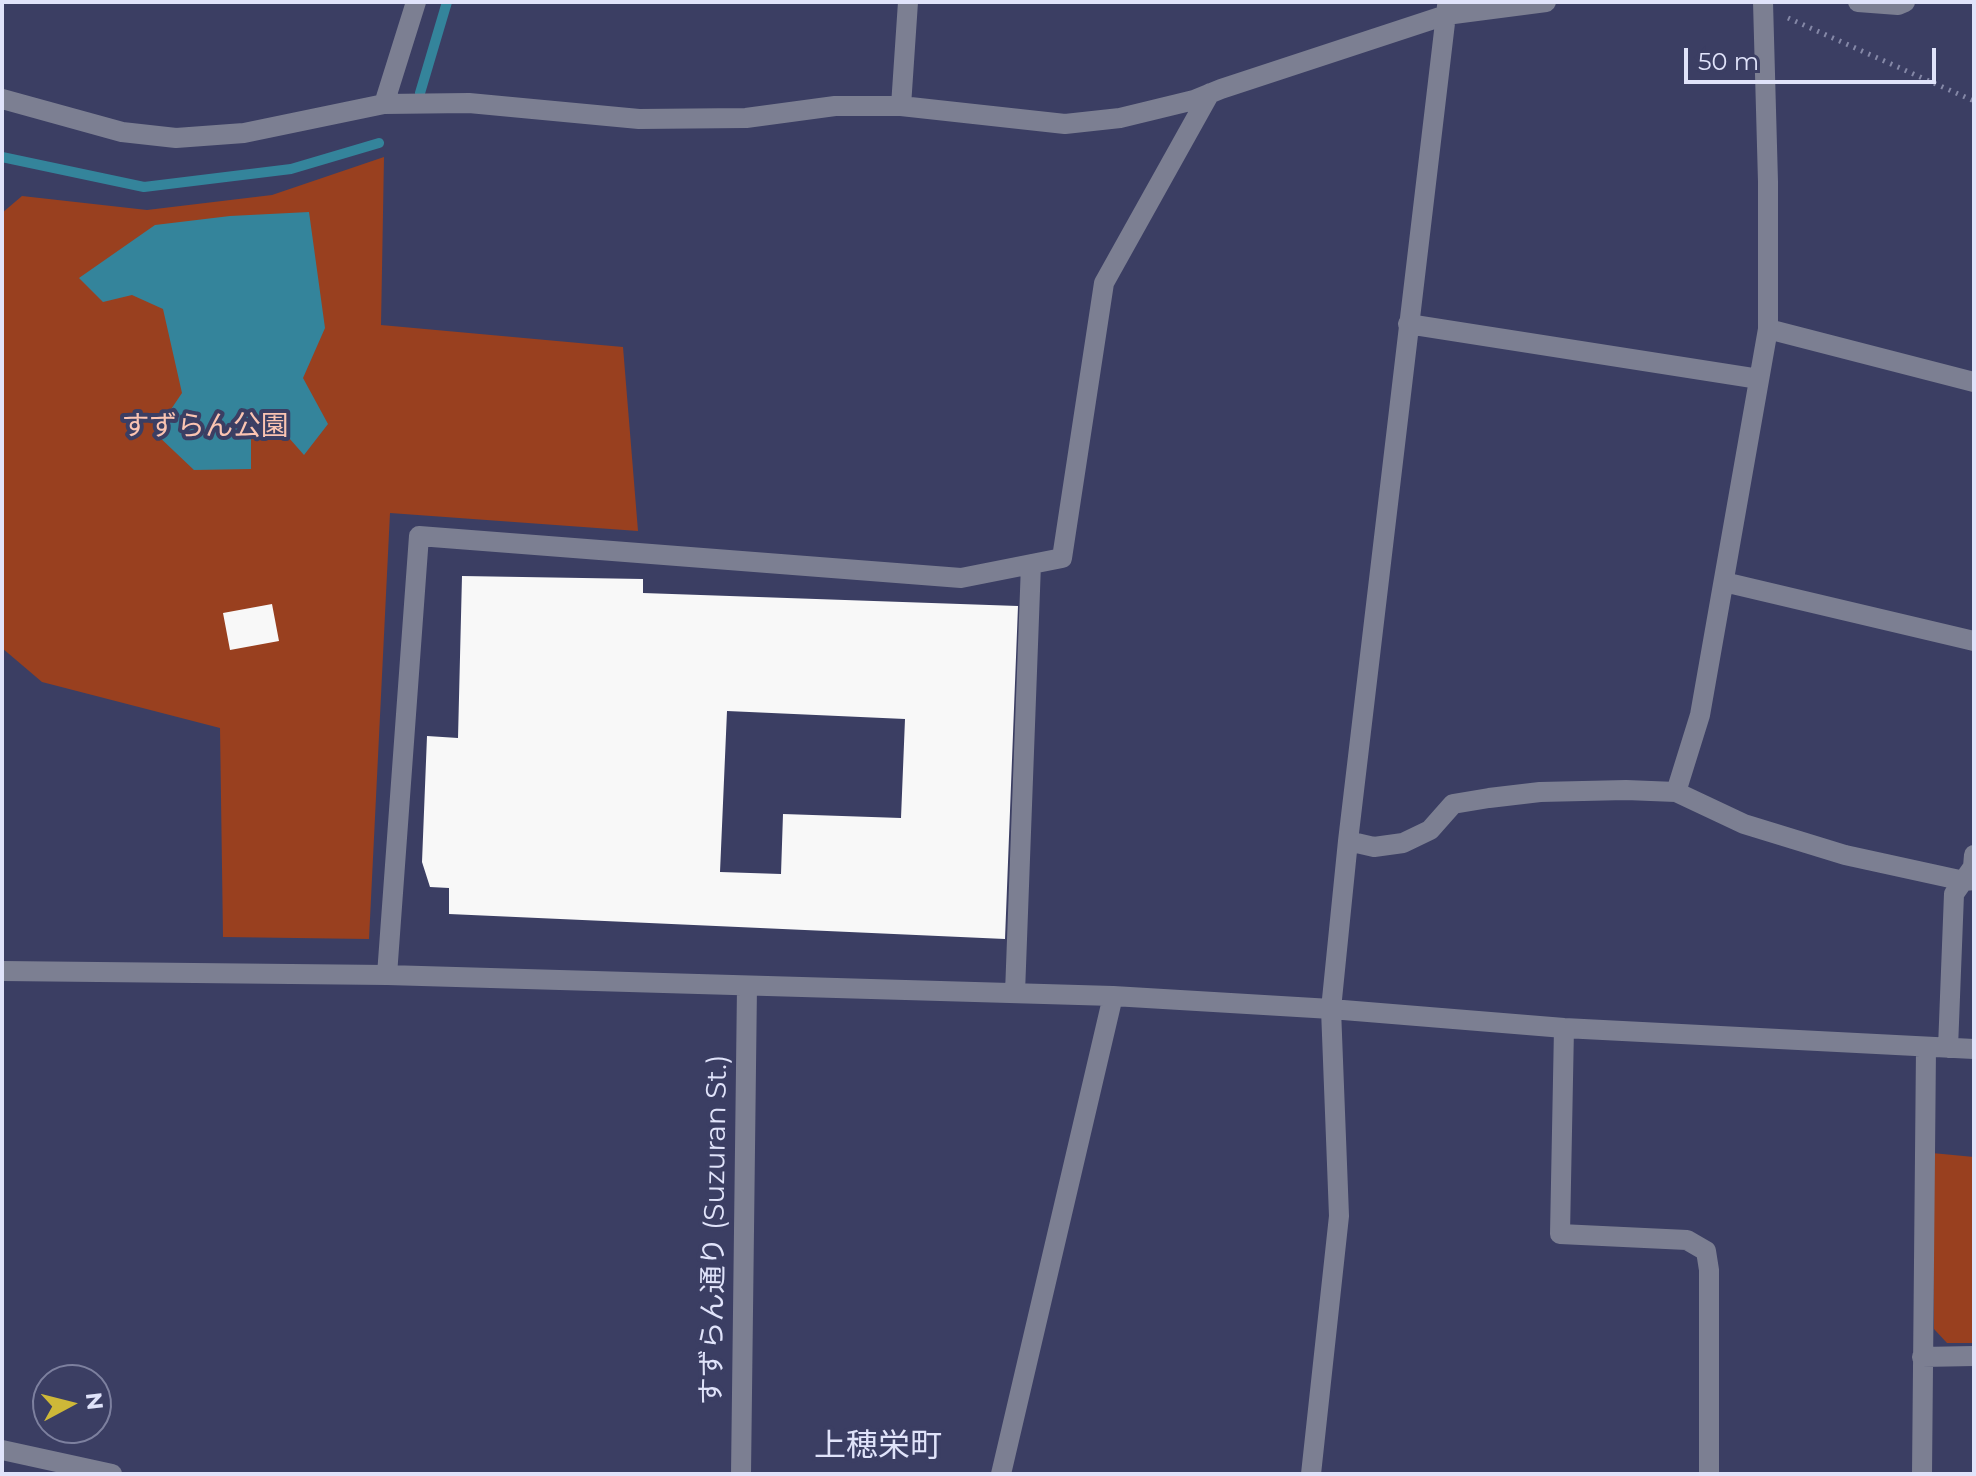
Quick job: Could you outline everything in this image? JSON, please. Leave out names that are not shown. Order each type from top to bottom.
[{"type":"street","points":[[384,104],[416,2]]},
{"type":"street","points":[[901,106],[908,2]]},
{"type":"street","points":[[2,99],[122,132],[176,138],[244,133],[384,104],[469,103],[639,119],[746,118],[835,106],[901,106],[1065,124],[1120,118],[1194,100],[1447,8],[1546,2]]},
{"type":"street","points":[[1676,792],[1700,715],[1768,329],[1763,2]]},
{"type":"street","points":[[1858,2],[1898,5],[1905,2]]},
{"type":"street","points":[[1311,1474],[1339,1216],[1331,1009],[1348,841],[1447,8]]},
{"type":"street","points":[[387,975],[419,536],[961,578],[1062,558],[1104,283],[1210,93]]},
{"type":"street","points":[[1408,324],[1759,379]]},
{"type":"street","points":[[1768,329],[1974,382]]},
{"type":"street","points":[[1015,993],[1031,564]]},
{"type":"street","points":[[1724,582],[1974,641]]},
{"type":"street","points":[[1348,841],[1374,847],[1403,843],[1430,830],[1453,804],[1489,798],[1540,792],[1676,792],[1744,824],[1845,855],[1969,881]]},
{"type":"street","points":[[1948,1048],[1954,894],[1969,881],[1974,855]]},
{"type":"street","points":[[2,971],[387,975],[1113,996],[1331,1009],[1564,1028],[1974,1049]]},
{"type":"street","name":"すずらん通り (Suzuran St.)","points":[[741,1474],[741,1271],[747,986]]},
{"type":"street","points":[[1001,1474],[1113,996]]},
{"type":"street","points":[[1564,1028],[1560,1234],[1687,1240],[1706,1251],[1709,1270],[1709,1474]]},
{"type":"street","points":[[1922,1474],[1926,1048]]},
{"type":"street","points":[[1922,1357],[1974,1356]]},
{"type":"street","points":[[2,1450],[112,1474]]},
{"type":"path","points":[[1780,14],[1974,101]]},
{"type":"green space","name":"すずらん公園","points":[[384,157],[381,325],[623,347],[638,531],[390,513],[369,939],[223,937],[220,728],[42,682],[2,648],[2,213],[22,196],[147,210],[272,195]]},
{"type":"green space","points":[[1932,1153],[1974,1157],[1974,1343],[1947,1343],[1934,1329]]},
{"type":"water","points":[[309,212],[325,328],[303,378],[328,424],[304,455],[282,430],[251,436],[251,469],[194,470],[155,433],[182,393],[163,309],[132,295],[103,302],[79,278],[155,225],[230,216]]},
{"type":"building","points":[[462,576],[643,579],[643,593],[1018,606],[1005,939],[449,914],[449,888],[430,887],[422,862],[427,736],[458,738]],"holes":[[[727,711],[905,719],[901,818],[783,814],[781,874],[720,872]]]},
{"type":"building","points":[[272,604],[279,641],[230,650],[223,613]]},
{"type":"waterway","points":[[420,93],[447,2]]},
{"type":"waterway","points":[[2,157],[144,187],[291,169],[379,143]]},
{"type":"district","name":"上穂栄町","points":[[878,1447]]}]
